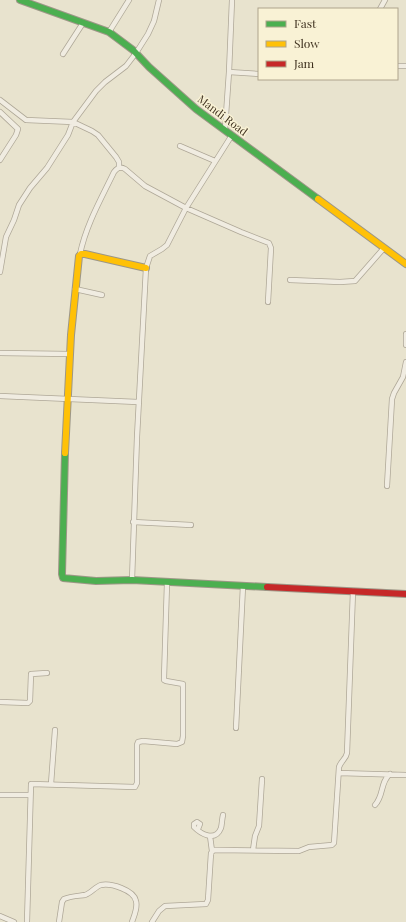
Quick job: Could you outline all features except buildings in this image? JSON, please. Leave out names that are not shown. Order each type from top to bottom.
[{"type":"street","name":"Mandi Road","points":[[20,0],[109,32],[136,53],[149,67],[196,109],[406,264]]},
{"type":"street","points":[[109,32],[129,0]]},
{"type":"street","points":[[0,272],[6,237],[19,205],[30,188],[47,168],[68,135],[73,122],[100,86],[126,66],[136,53],[154,21],[159,0]]},
{"type":"street","points":[[225,130],[232,0]]},
{"type":"street","points":[[63,54],[84,23]]},
{"type":"street","points":[[229,72],[258,74]]},
{"type":"street","points":[[0,100],[26,120],[73,122],[92,131],[98,135],[116,157],[119,162],[119,168]]},
{"type":"street","points":[[0,112],[18,129],[16,135],[0,160]]},
{"type":"street","points":[[132,580],[138,402],[146,268],[150,256],[167,245],[186,208],[232,135]]},
{"type":"street","points":[[180,146],[215,162]]},
{"type":"street","points":[[268,302],[270,244],[186,208],[145,186],[125,169],[119,168],[114,172],[93,214],[85,234],[80,254],[75,289],[68,399],[63,577],[66,579],[96,581],[132,580],[406,594]]},
{"type":"street","points":[[290,280],[340,282],[355,281],[384,248]]},
{"type":"street","points":[[80,254],[146,268]]},
{"type":"street","points":[[75,289],[102,295]]},
{"type":"street","points":[[406,334],[406,345]]},
{"type":"street","points":[[0,353],[70,354]]},
{"type":"street","points":[[387,486],[392,399],[403,377],[406,362]]},
{"type":"street","points":[[0,396],[138,402]]},
{"type":"street","points":[[133,522],[191,525]]},
{"type":"street","points":[[27,922],[30,795],[32,783],[136,786],[138,742],[143,741],[177,744],[182,742],[183,684],[166,682],[164,680],[167,582]]},
{"type":"street","points":[[236,728],[243,586]]},
{"type":"street","points":[[212,851],[299,851],[305,848],[334,844],[339,765],[346,757],[347,753],[352,591]]},
{"type":"street","points":[[0,702],[28,703],[30,701],[31,674],[47,673]]},
{"type":"street","points":[[51,784],[55,730]]},
{"type":"street","points":[[339,773],[406,775]]},
{"type":"street","points":[[375,805],[380,799],[385,779],[390,774]]},
{"type":"street","points":[[253,850],[255,836],[259,826],[262,779]]},
{"type":"street","points":[[0,796],[30,795]]},
{"type":"street","points":[[198,829],[202,834],[210,836],[216,834],[220,830],[223,815]]},
{"type":"street","points":[[152,922],[165,906],[206,904],[208,900],[212,851],[210,836]]},
{"type":"street","points":[[59,922],[62,902],[64,899],[87,894],[98,886],[104,885],[121,888],[135,897],[136,908],[132,922]]},
{"type":"street","points":[[0,916],[14,922]]},
{"type":"traffic: fast","points":[[20,0],[109,32],[133,50],[149,67],[196,109],[318,199]]},
{"type":"traffic: fast","points":[[65,453],[63,578],[96,581],[132,580],[267,587]]},
{"type":"traffic: slow","points":[[318,199],[406,264]]},
{"type":"traffic: slow","points":[[65,453],[71,335],[79,256],[81,254],[85,254],[146,268]]},
{"type":"traffic: jam","points":[[267,587],[406,594]]}]
